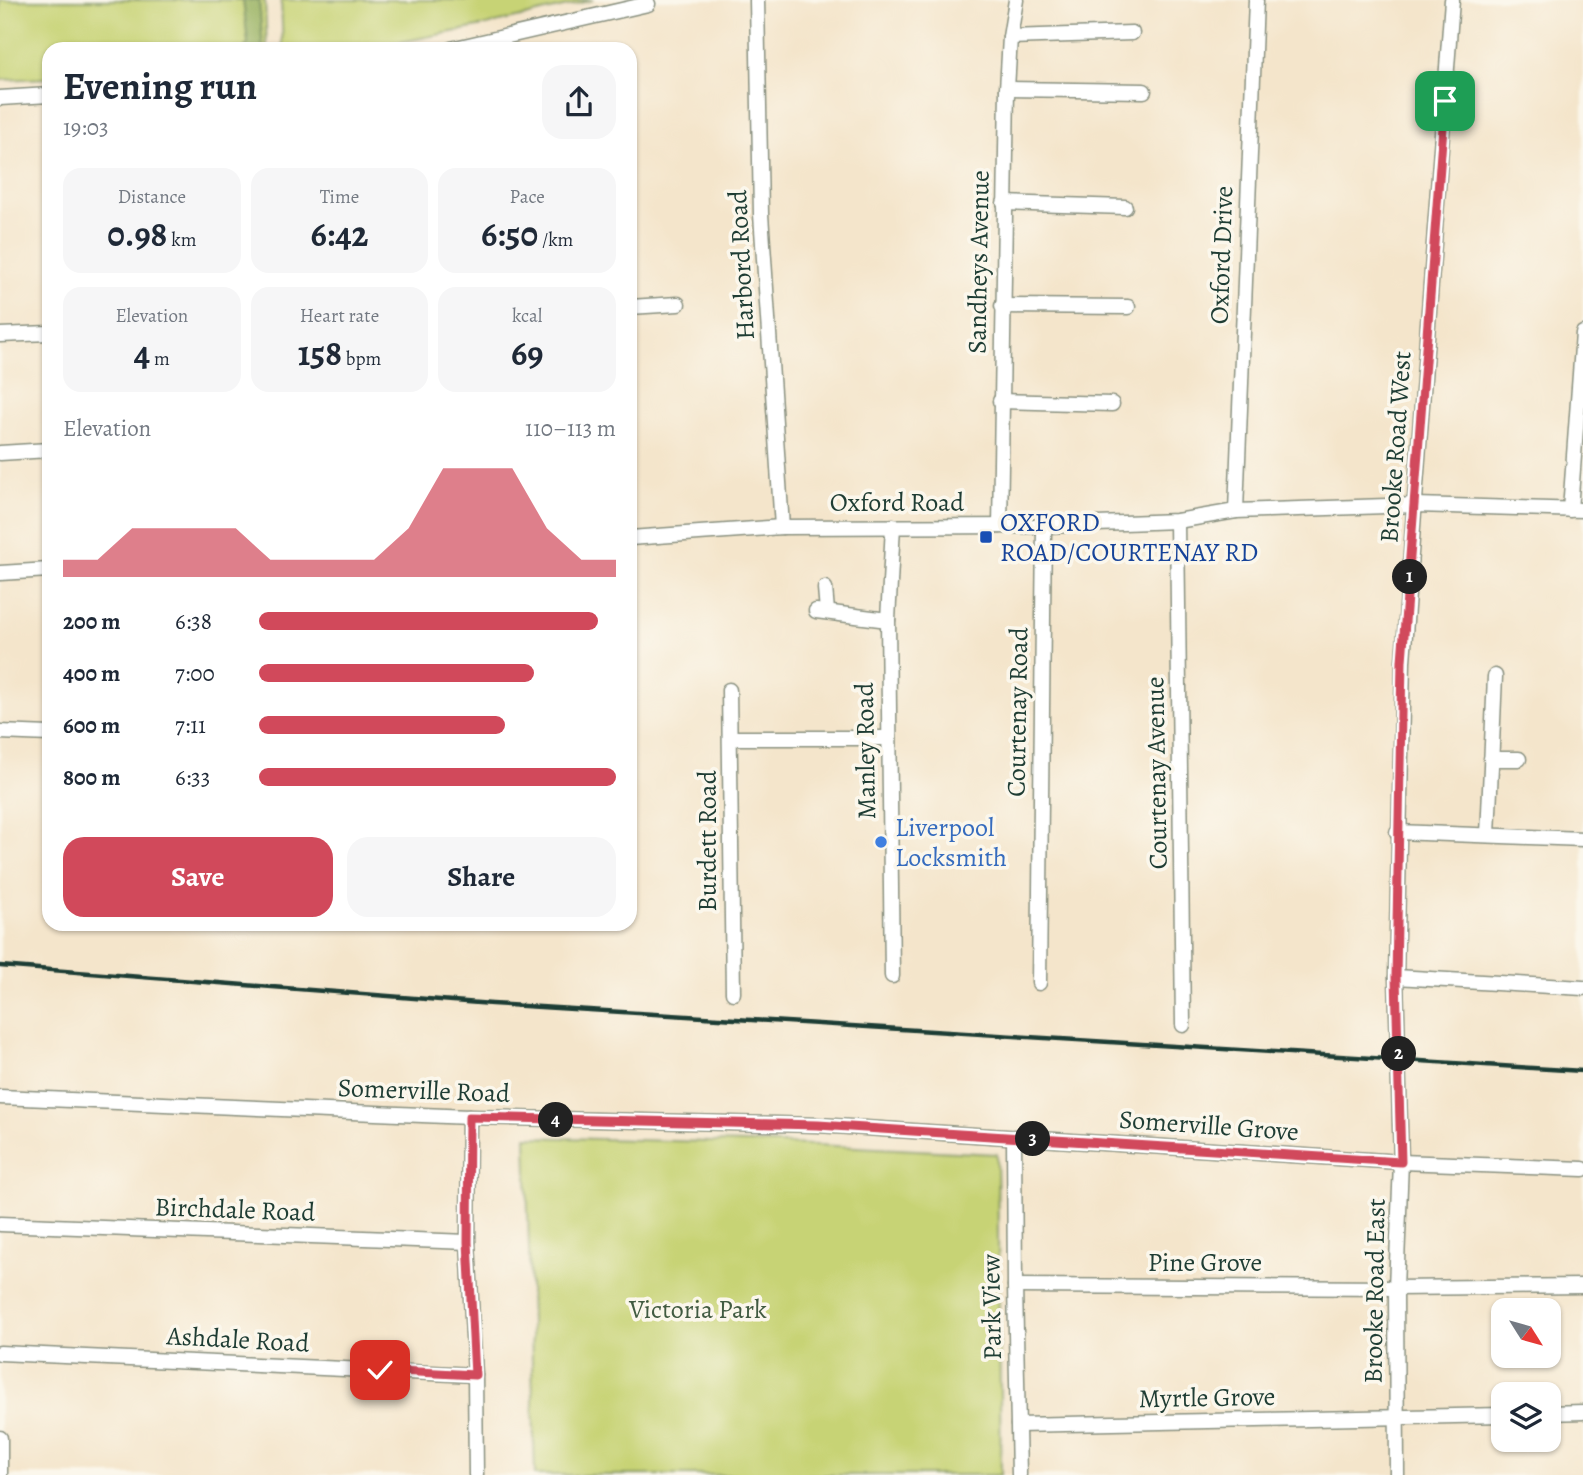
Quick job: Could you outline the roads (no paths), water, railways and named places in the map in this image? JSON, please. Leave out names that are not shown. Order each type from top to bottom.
[{"type":"street","name":"Harbord Road","points":[[757,0],[761,214],[782,527]]},
{"type":"street","name":"Sandheys Avenue","points":[[1000,526],[1007,89],[1010,37],[1016,0]]},
{"type":"street","name":"Oxford Drive","points":[[1236,511],[1256,0]]},
{"type":"street","name":"Brooke Road West","points":[[1399,1067],[1396,977],[1397,832],[1402,661],[1416,505],[1452,0]]},
{"type":"street","points":[[482,42],[648,4]]},
{"type":"street","points":[[1010,37],[1132,33]]},
{"type":"street","points":[[1007,89],[1144,91]]},
{"type":"street","points":[[0,98],[42,95]]},
{"type":"street","points":[[1004,203],[1125,206]]},
{"type":"street","points":[[637,307],[678,304]]},
{"type":"street","points":[[1002,306],[1128,307]]},
{"type":"street","points":[[0,335],[42,332]]},
{"type":"street","points":[[1577,510],[1583,333]]},
{"type":"street","points":[[1000,401],[1112,404]]},
{"type":"street","points":[[0,453],[42,450]]},
{"type":"street","name":"Oxford Road","points":[[637,537],[782,527],[1044,526],[1177,521],[1236,511],[1416,505],[1577,510]]},
{"type":"street","name":"Courtenay Avenue","points":[[1177,521],[1183,1025]]},
{"type":"street","name":"Manley Road","points":[[892,976],[888,620],[893,526]]},
{"type":"street","name":"Courtenay Road","points":[[1039,983],[1044,526]]},
{"type":"street","points":[[0,573],[42,570]]},
{"type":"street","points":[[825,588],[821,611],[888,620]]},
{"type":"street","points":[[1488,835],[1495,676]]},
{"type":"street","name":"Burdett Road","points":[[729,690],[733,993]]},
{"type":"street","points":[[0,732],[42,734]]},
{"type":"street","points":[[731,738],[889,738]]},
{"type":"street","points":[[1491,759],[1519,760]]},
{"type":"street","points":[[1397,832],[1583,839]]},
{"type":"street","points":[[1396,977],[1583,988]]},
{"type":"street","name":"Brooke Road East","points":[[1397,1475],[1396,1288],[1401,1162],[1399,1067]]},
{"type":"street","name":"Somerville Road","points":[[0,1097],[469,1117],[818,1125],[1014,1137]]},
{"type":"street","points":[[469,1117],[468,1242],[475,1375],[476,1475]]},
{"type":"street","name":"Somerville Grove","points":[[1014,1137],[1401,1162],[1583,1169]]},
{"type":"street","name":"Park View","points":[[1014,1137],[1019,1475]]},
{"type":"street","name":"Birchdale Road","points":[[0,1224],[468,1242]]},
{"type":"street","name":"Pine Grove","points":[[1015,1286],[1583,1286]]},
{"type":"street","name":"Ashdale Road","points":[[0,1353],[475,1375]]},
{"type":"street","points":[[1561,1413],[1583,1412]]},
{"type":"street","name":"Myrtle Grove","points":[[1018,1425],[1491,1415]]},
{"type":"street","points":[[0,1438],[0,1475]]},
{"type":"railway","points":[[0,966],[492,1004],[1583,1071]]},
{"type":"place","name":"OXFORD ROAD/COURTENAY RD","points":[[986,537]]},
{"type":"place","name":"Liverpool Locksmith","points":[[881,842]]},
{"type":"park label","name":"Victoria Park","points":[[698,1309]]}]
